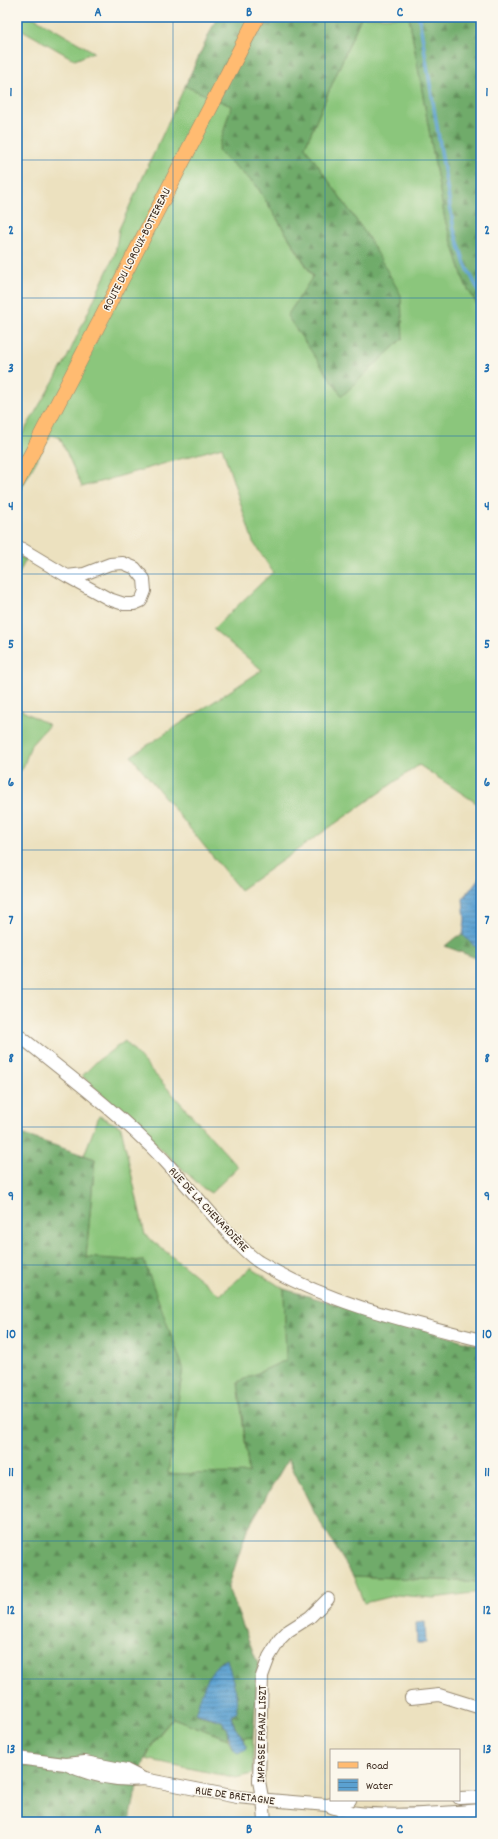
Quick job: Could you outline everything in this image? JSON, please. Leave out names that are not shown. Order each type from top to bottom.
[{"type":"main road","name":"ROUTE DU LOROUX-BOTTEREAU","points":[[17,482],[257,17]]},
{"type":"street","points":[[17,546],[68,576],[109,599],[124,604],[134,604],[141,600],[145,591],[144,579],[135,568],[123,563],[110,564],[84,574],[68,576]]},
{"type":"street","name":"RUE DE LA CHENARDIÈRE","points":[[17,1034],[112,1110],[163,1160],[237,1243],[258,1261],[304,1286],[395,1319],[481,1340]]},
{"type":"street","name":"IMPASSE FRANZ LISZT","points":[[265,1822],[263,1800],[259,1781],[260,1701],[262,1676],[265,1666],[280,1639],[288,1631],[310,1617],[328,1599]]},
{"type":"street","points":[[411,1698],[440,1696],[481,1708]]},
{"type":"street","name":"RUE DE BRETAGNE","points":[[17,1758],[65,1764],[85,1762],[108,1765],[126,1770],[144,1779],[238,1797],[327,1805],[345,1801]]},
{"type":"street","points":[[460,1798],[481,1797]]},
{"type":"street","name":"RUE DE BRETAGNE","points":[[327,1805],[336,1810],[361,1814],[439,1813],[481,1810]]},
{"type":"green space","points":[[17,17],[33,17],[94,52],[75,60],[17,27]]},
{"type":"green space","points":[[217,17],[361,17],[305,147],[368,237],[401,295],[403,338],[342,396],[287,316],[313,276],[256,185],[218,151],[231,106],[185,86]]},
{"type":"green space","points":[[361,17],[409,17],[445,220],[465,284],[481,311],[481,806],[419,765],[240,890],[131,756],[262,670],[213,629],[273,572],[253,542],[222,447],[82,487],[60,438],[51,435],[17,496],[17,443],[66,360],[115,254],[119,229],[185,86],[232,106],[218,151],[256,185],[313,277],[342,395],[403,338],[368,237],[305,147]]},
{"type":"green space","points":[[409,17],[481,17],[481,311],[465,284],[445,220]]},
{"type":"green space","points":[[17,556],[26,559],[17,578]]},
{"type":"green space","points":[[17,708],[49,725],[31,745],[23,768],[17,775]]},
{"type":"green space","points":[[463,935],[474,946],[481,948],[481,960],[445,946],[456,937]]},
{"type":"green space","points":[[125,1041],[238,1167],[211,1193],[203,1188],[82,1076],[97,1061]]},
{"type":"green space","points":[[99,1116],[121,1127],[145,1235],[220,1295],[251,1268],[284,1289],[286,1360],[238,1382],[249,1474],[167,1474],[183,1367],[86,1257],[95,1159],[84,1155]]},
{"type":"green space","points":[[21,1134],[95,1159],[86,1257],[144,1261],[183,1367],[168,1474],[249,1473],[238,1382],[286,1360],[284,1289],[481,1346],[481,1582],[353,1576],[315,1514],[288,1459],[247,1530],[228,1588],[258,1664],[253,1737],[244,1738],[235,1728],[232,1715],[227,1659],[219,1662],[195,1714],[222,1721],[227,1730],[228,1739],[173,1718],[161,1731],[145,1759],[130,1822],[17,1822],[17,1146]]},
{"type":"green space","points":[[353,1576],[481,1582],[481,1592],[433,1598],[397,1595],[364,1603]]},
{"type":"green space","points":[[173,1718],[228,1739],[233,1750],[246,1746],[244,1738],[253,1737],[253,1774],[236,1778],[146,1759],[155,1740]]},
{"type":"water","points":[[481,875],[481,948],[474,946],[463,935],[465,919],[463,899]]},
{"type":"water","points":[[425,1622],[426,1643],[417,1643],[416,1623]]},
{"type":"water","points":[[227,1659],[236,1692],[237,1711],[232,1715],[233,1722],[246,1746],[246,1749],[238,1753],[233,1750],[227,1730],[222,1721],[195,1713],[210,1674],[220,1663]]},
{"type":"waterway","points":[[419,17],[454,230],[465,264],[481,295]]}]
